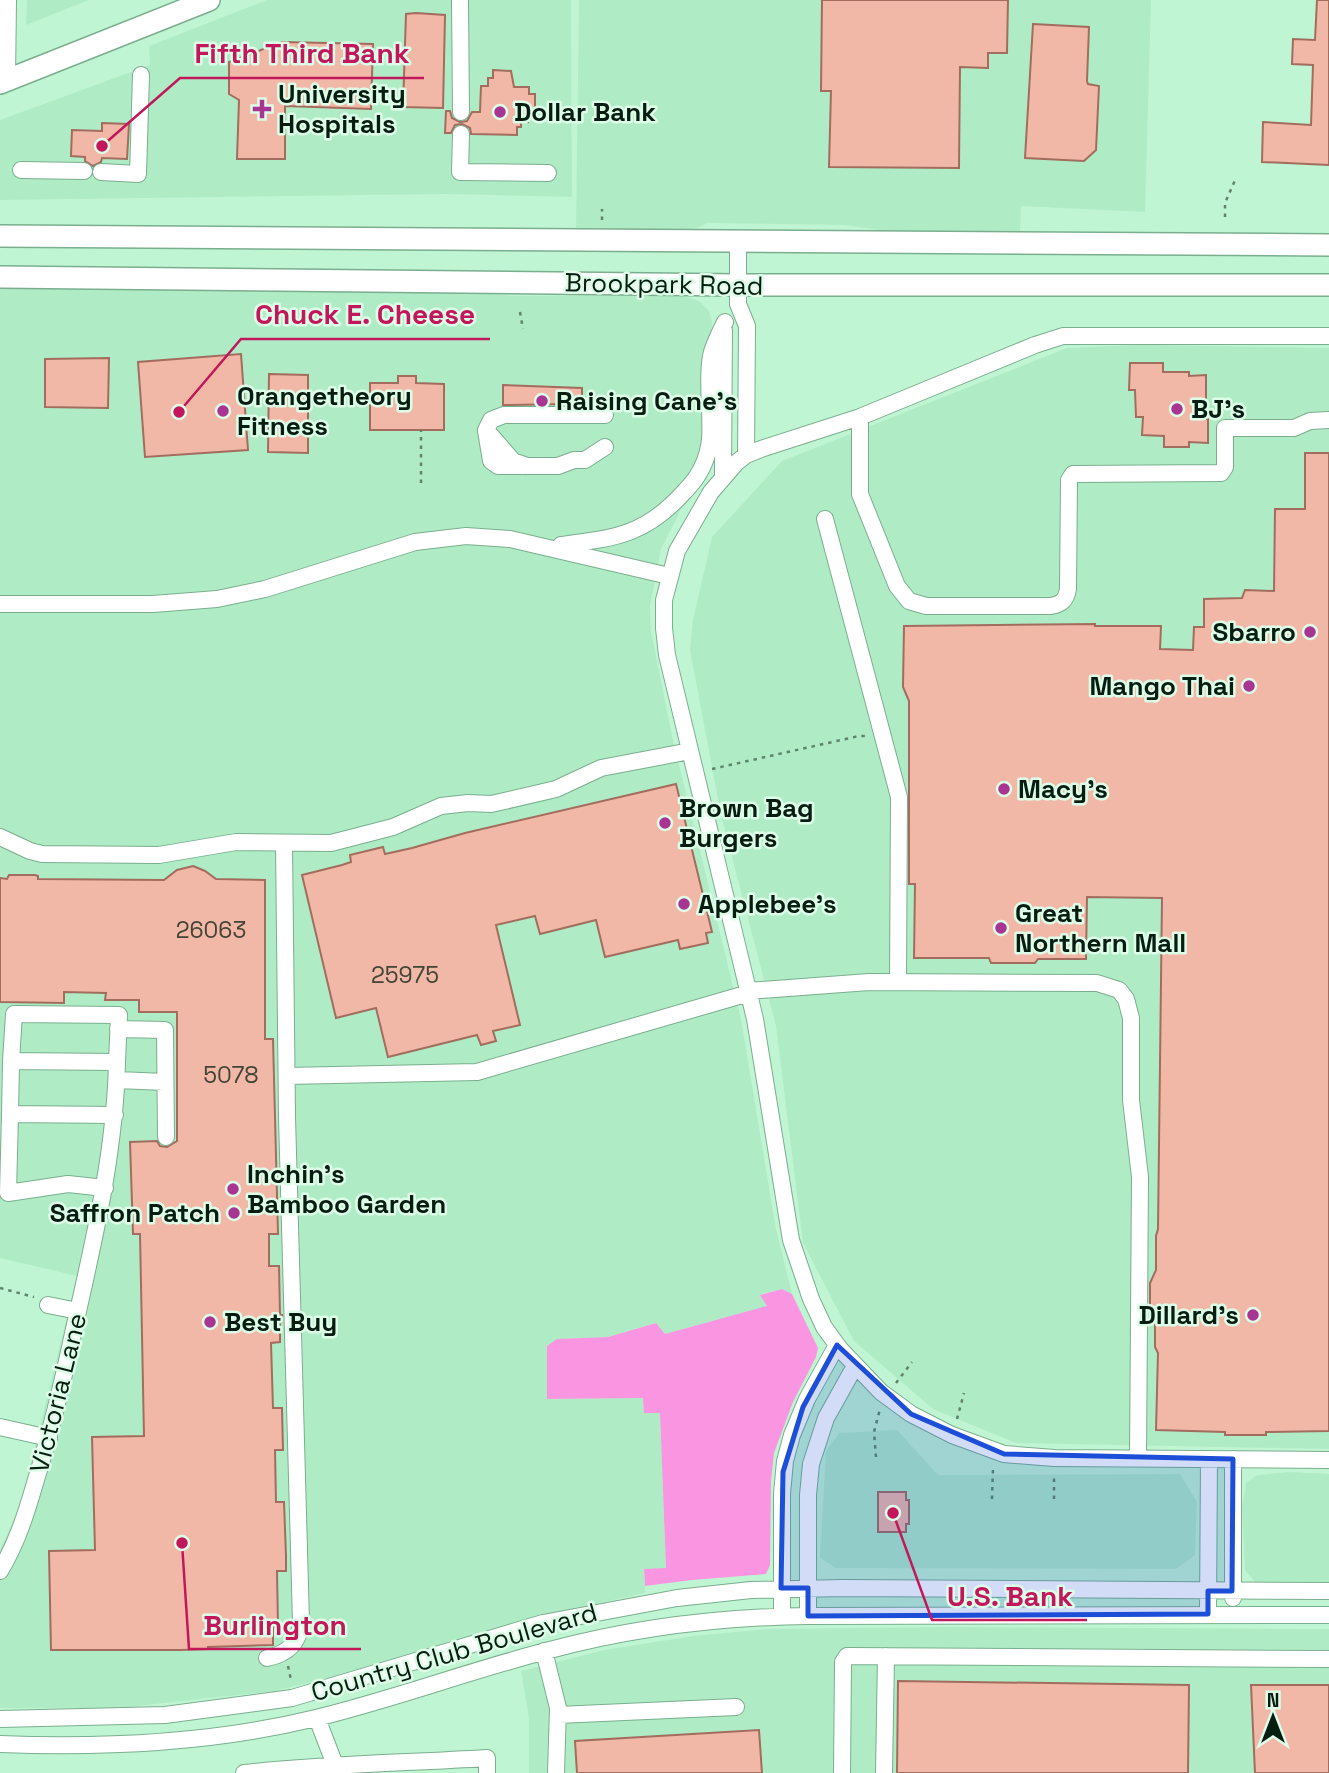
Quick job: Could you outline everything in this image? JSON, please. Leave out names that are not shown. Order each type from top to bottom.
[{"type":"main road","points":[[3,81],[209,0]]},
{"type":"main road","name":"Brookpark Road","points":[[0,236],[1329,245]]},
{"type":"main road","name":"Brookpark Road","points":[[0,277],[738,295],[1329,285]]},
{"type":"street","points":[[3,81],[9,0]]},
{"type":"street","points":[[460,0],[461,112]]},
{"type":"street","points":[[20,170],[138,174],[141,75]]},
{"type":"street","points":[[461,134],[460,172],[548,173]]},
{"type":"street","points":[[738,242],[738,295],[747,326],[746,455]]},
{"type":"street","points":[[548,547],[593,542],[622,535],[654,520],[670,508],[696,480],[708,453],[711,354],[738,295]]},
{"type":"street","points":[[723,477],[724,322]]},
{"type":"street","points":[[1329,336],[1063,336],[860,417],[746,455],[723,477],[685,534],[669,576],[664,610],[665,647],[758,1033],[791,1240],[811,1299],[824,1327],[837,1345],[881,1392],[911,1414],[952,1435],[994,1451],[1016,1456],[1054,1458],[1329,1460]]},
{"type":"street","points":[[605,415],[504,415],[491,420],[486,430],[513,461],[527,466],[558,466],[575,460],[585,460],[606,447]]},
{"type":"street","points":[[860,417],[861,498],[897,586],[909,601],[926,606],[1051,606],[1062,602],[1069,589],[1069,480],[1073,474],[1222,473],[1225,467],[1225,428],[1289,428],[1310,421],[1329,420]]},
{"type":"street","points":[[825,519],[899,804],[898,982]]},
{"type":"street","points":[[0,604],[153,604],[217,599],[265,589],[415,542],[454,536],[499,537],[669,576]]},
{"type":"street","points":[[0,837],[42,854],[159,855],[236,842],[336,842],[393,828],[441,806],[500,802],[556,789],[601,768],[690,751]]},
{"type":"street","points":[[267,1658],[279,1656],[294,1645],[300,1633],[301,1622],[287,1076],[285,844]]},
{"type":"street","points":[[287,1076],[477,1072],[748,992],[898,982],[1114,986],[1126,999],[1131,1018],[1131,1100],[1140,1165],[1138,1459]]},
{"type":"street","points":[[105,1188],[68,1184],[4,1194],[5,1133],[10,1114],[14,1014],[118,1015],[118,1029],[165,1030],[166,1137]]},
{"type":"street","name":"Victoria Lane","points":[[0,1571],[19,1536],[49,1438],[101,1209],[115,1115],[118,1029]]},
{"type":"street","points":[[12,1061],[117,1062]]},
{"type":"street","points":[[117,1080],[165,1082]]},
{"type":"street","points":[[10,1114],[115,1115]]},
{"type":"street","points":[[48,1305],[78,1311]]},
{"type":"street","points":[[782,1616],[783,1481],[787,1454],[807,1399],[837,1345]]},
{"type":"street","points":[[808,1616],[808,1486],[812,1456],[826,1418],[855,1366]]},
{"type":"street","points":[[0,1427],[49,1438]]},
{"type":"street","points":[[1208,1614],[1209,1459]]},
{"type":"street","points":[[1233,1459],[1233,1615]]},
{"type":"street","name":"Country Club Boulevard","points":[[0,1719],[165,1715],[292,1698],[543,1623],[677,1598],[781,1588],[1329,1591]]},
{"type":"street","name":"Country Club Boulevard","points":[[0,1744],[162,1743],[317,1718],[399,1696],[544,1651],[649,1628],[782,1616],[1329,1615]]},
{"type":"street","points":[[544,1651],[558,1716],[556,1773]]},
{"type":"street","points":[[842,1773],[844,1659],[847,1656],[1329,1659]]},
{"type":"street","points":[[884,1773],[886,1656]]},
{"type":"street","points":[[558,1716],[736,1707]]},
{"type":"street","points":[[317,1718],[335,1765]]},
{"type":"street","points":[[244,1773],[335,1765],[487,1758],[487,1773]]},
{"type":"path","points":[[1225,217],[1225,203],[1236,178]]},
{"type":"path","points":[[520,312],[523,329]]},
{"type":"path","points":[[421,430],[421,483]]},
{"type":"path","points":[[695,773],[882,733]]},
{"type":"path","points":[[0,1288],[34,1296],[48,1305]]},
{"type":"path","points":[[952,1435],[964,1393]]},
{"type":"path","points":[[992,1499],[994,1451]]},
{"type":"path","points":[[1054,1458],[1054,1499]]},
{"type":"path","points":[[287,1664],[292,1683]]},
{"type":"highlighted area","points":[[837,1345],[911,1414],[1004,1454],[1233,1459],[1232,1591],[1208,1591],[1208,1614],[808,1616],[808,1588],[781,1588],[783,1472],[803,1407]]},
{"type":"shaded area","points":[[27,0],[89,0],[26,25]]},
{"type":"shaded area","points":[[267,0],[571,0],[572,197],[448,194],[0,200],[0,120],[150,65],[149,46]]},
{"type":"shaded area","points":[[579,0],[1151,0],[1145,212],[1021,206],[1020,232],[884,231],[845,225],[707,223],[685,230],[576,229]]},
{"type":"shaded area","points":[[0,285],[424,287],[512,296],[680,295],[699,301],[709,311],[712,321],[707,436],[678,516],[661,549],[650,607],[651,631],[672,736],[741,1019],[776,1229],[792,1294],[782,1289],[761,1294],[768,1306],[665,1334],[655,1323],[608,1337],[557,1339],[547,1399],[643,1398],[660,1413],[666,1569],[644,1570],[645,1593],[523,1620],[352,1672],[275,1691],[119,1708],[0,1708],[0,1550],[21,1503],[77,1276],[0,1258]]},
{"type":"shaded area","points":[[1139,345],[1329,348],[1329,1449],[1016,1443],[933,1409],[854,1341],[803,1243],[776,1026],[721,815],[690,650],[693,620],[712,537],[782,461],[1067,348]]},
{"type":"shaded area","points":[[782,1289],[792,1294],[818,1348],[793,1402],[774,1453],[770,1565],[766,1574],[645,1586],[644,1569],[666,1568],[660,1413],[644,1413],[643,1398],[547,1399],[547,1346],[557,1339],[608,1337],[656,1323],[665,1334],[767,1306],[760,1295]]},
{"type":"shaded area","points":[[897,1430],[938,1475],[1180,1474],[1197,1502],[1195,1555],[1176,1569],[836,1568],[820,1558],[826,1451],[839,1433]]},
{"type":"shaded area","points":[[1291,1472],[1329,1474],[1329,1585],[1275,1585],[1255,1582],[1245,1570],[1242,1508],[1246,1483],[1257,1475]]},
{"type":"shaded area","points":[[767,1629],[1329,1629],[1329,1773],[529,1773],[529,1718],[521,1671],[604,1650],[693,1636]]},
{"type":"building","points":[[822,0],[1008,0],[1007,53],[988,53],[988,68],[960,67],[959,168],[829,167],[831,91],[821,91]]},
{"type":"building","points":[[1317,0],[1329,0],[1329,165],[1262,162],[1263,122],[1311,125],[1313,65],[1292,64],[1293,39],[1315,40]]},
{"type":"building","points":[[406,14],[445,15],[443,108],[403,107]]},
{"type":"building","points":[[1033,24],[1089,27],[1087,81],[1088,84],[1099,86],[1096,150],[1084,161],[1025,158]]},
{"type":"building","points":[[282,42],[373,44],[371,109],[285,106],[285,159],[237,159],[239,100],[229,94],[229,62]]},
{"type":"building","points":[[493,70],[511,71],[514,87],[529,87],[529,94],[535,94],[535,115],[528,115],[528,122],[521,121],[521,127],[517,127],[517,135],[471,134],[470,128],[462,124],[455,125],[451,133],[445,133],[446,111],[450,111],[452,118],[460,122],[467,121],[472,112],[480,112],[481,86],[488,86],[488,78],[493,78]]},
{"type":"building","points":[[102,123],[129,124],[127,159],[102,158],[101,162],[93,166],[85,161],[85,157],[71,156],[72,130],[102,131]]},
{"type":"building","points":[[241,354],[248,450],[145,457],[138,362]]},
{"type":"building","points":[[109,358],[108,408],[45,407],[45,359]]},
{"type":"building","points":[[1130,363],[1163,363],[1163,372],[1189,372],[1189,376],[1206,375],[1208,443],[1189,442],[1189,447],[1164,447],[1164,436],[1142,435],[1143,417],[1136,417],[1135,390],[1129,390]]},
{"type":"building","points":[[269,374],[308,375],[308,453],[268,452]]},
{"type":"building","points":[[398,376],[416,376],[416,383],[444,384],[444,430],[370,430],[370,383],[398,383]]},
{"type":"building","points":[[503,385],[582,388],[582,402],[503,405]]},
{"type":"building","name":"Great Northern Mall","points":[[1305,453],[1329,453],[1329,1431],[1225,1435],[1225,1432],[1156,1430],[1158,1353],[1155,1347],[1155,1311],[1150,1310],[1150,1283],[1156,1270],[1158,1229],[1162,898],[1087,897],[1086,959],[991,963],[989,958],[914,958],[915,884],[909,884],[909,701],[903,687],[904,626],[1161,626],[1160,649],[1193,650],[1194,627],[1204,627],[1204,599],[1242,598],[1245,590],[1274,591],[1275,509],[1305,509]]},
{"type":"building","points":[[676,784],[712,932],[706,933],[708,943],[680,949],[678,940],[605,957],[596,920],[540,934],[535,916],[496,925],[520,1025],[493,1031],[496,1041],[481,1045],[477,1035],[388,1057],[376,1008],[336,1018],[302,875],[351,862],[350,855],[383,847],[385,854]]},
{"type":"building","points":[[193,866],[216,879],[265,880],[265,1039],[273,1039],[278,1234],[269,1234],[269,1266],[279,1266],[282,1315],[280,1342],[271,1343],[273,1408],[282,1408],[283,1450],[275,1450],[276,1502],[284,1502],[286,1556],[286,1571],[277,1571],[278,1627],[273,1627],[273,1645],[181,1650],[51,1650],[49,1551],[95,1550],[92,1437],[144,1436],[140,1234],[133,1234],[130,1142],[157,1141],[160,1146],[167,1147],[177,1141],[177,1012],[139,1012],[139,1000],[105,1000],[106,993],[64,992],[64,1003],[0,1002],[0,878],[7,879],[9,875],[35,875],[38,879],[164,880],[177,870]]},
{"type":"building","points":[[878,1492],[906,1492],[906,1500],[909,1500],[909,1524],[906,1524],[906,1532],[878,1532]]},
{"type":"building","points":[[898,1681],[1189,1685],[1188,1773],[897,1773]]},
{"type":"building","points":[[1251,1685],[1329,1685],[1329,1773],[1255,1773]]},
{"type":"building","points":[[759,1730],[762,1773],[577,1773],[575,1741]]},
{"type":"place","name":"University Hospitals","points":[[262,109]]},
{"type":"place","name":"Dollar Bank","points":[[500,112]]},
{"type":"place","name":"Fifth Third Bank","points":[[102,146]]},
{"type":"place","name":"Raising Cane's","points":[[542,401]]},
{"type":"place","name":"BJ's","points":[[1177,409]]},
{"type":"place","name":"Orangetheory Fitness","points":[[223,411]]},
{"type":"place","name":"Chuck E. Cheese","points":[[179,412]]},
{"type":"place","name":"Sbarro","points":[[1310,632]]},
{"type":"place","name":"Mango Thai","points":[[1249,686]]},
{"type":"place","name":"Macy's","points":[[1004,789]]},
{"type":"place","name":"Brown Bag Burgers","points":[[665,823]]},
{"type":"place","name":"Applebee's","points":[[684,904]]},
{"type":"place","name":"Great Northern Mall","points":[[1001,928]]},
{"type":"place","name":"Inchin's Bamboo Garden","points":[[233,1189]]},
{"type":"place","name":"Saffron Patch","points":[[234,1213]]},
{"type":"place","name":"Dillard's","points":[[1253,1315]]},
{"type":"place","name":"Best Buy","points":[[210,1322]]},
{"type":"place","name":"U.S. Bank","points":[[893,1513]]},
{"type":"place","name":"Burlington","points":[[182,1543]]}]
